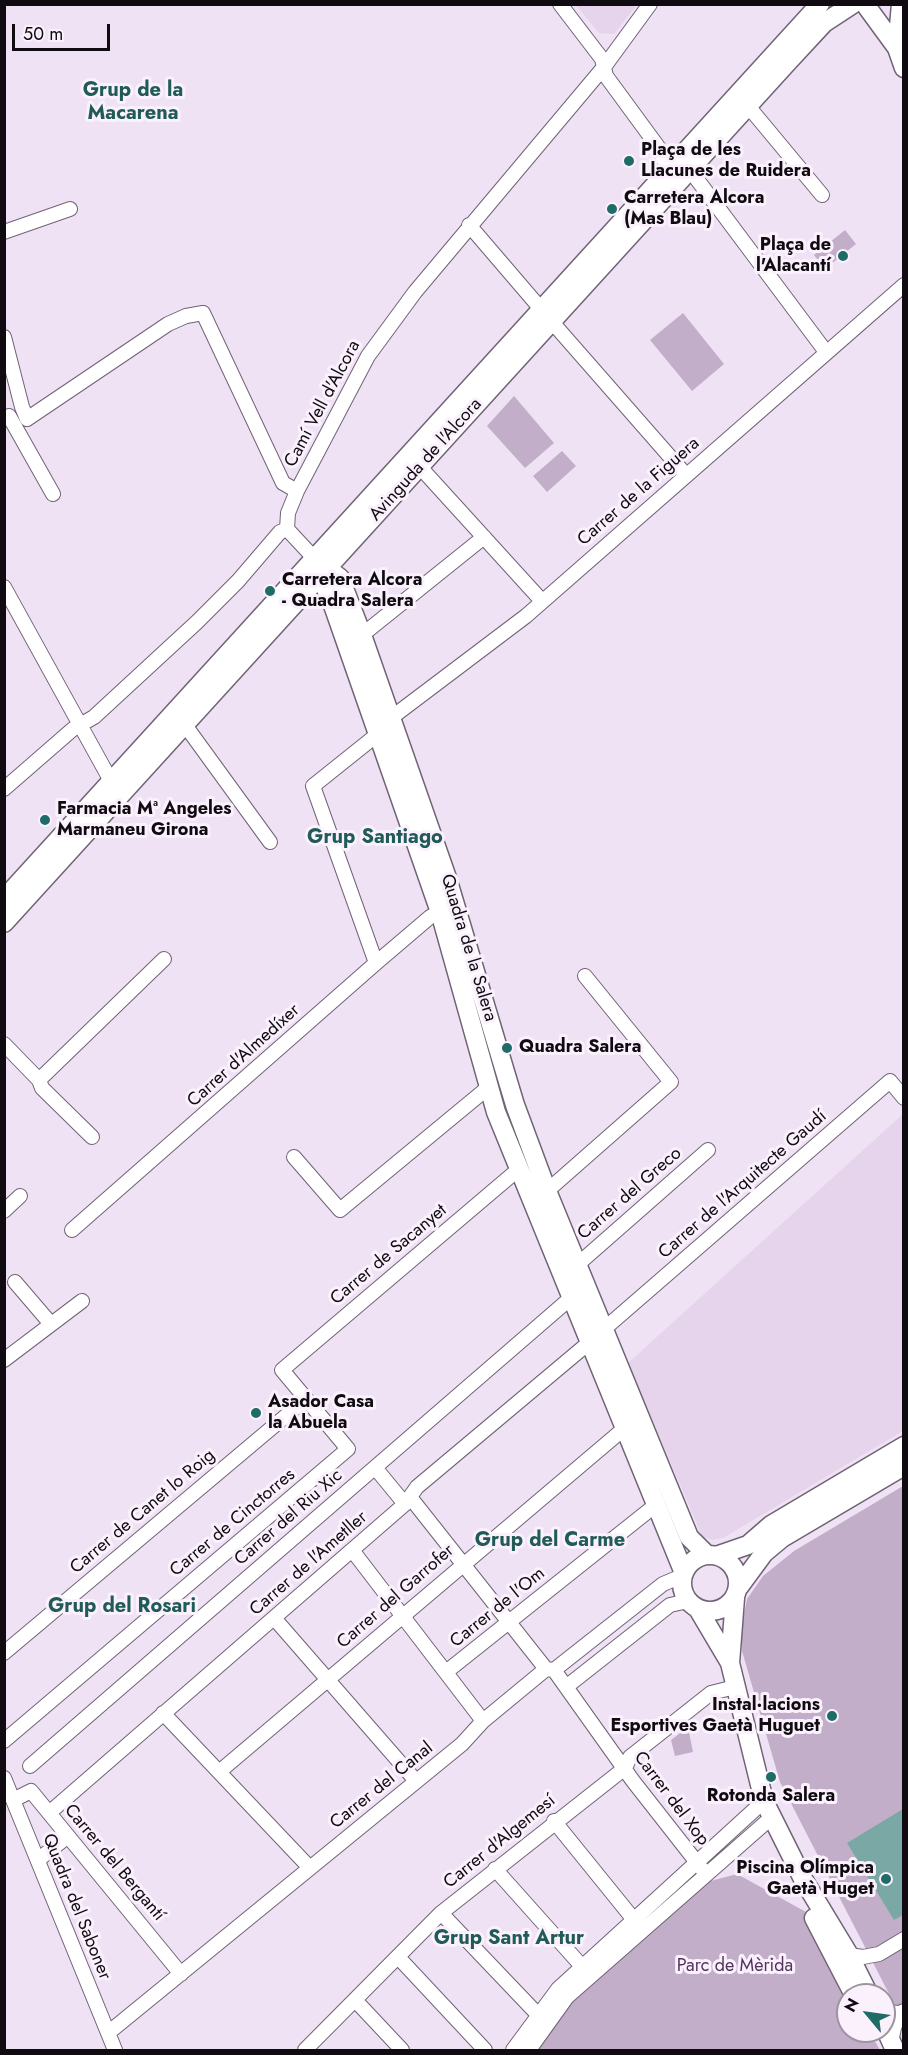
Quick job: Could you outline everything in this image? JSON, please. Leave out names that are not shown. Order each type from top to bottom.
[{"type":"street","points":[[560,4],[602,59],[606,76],[661,151],[667,171]]},
{"type":"street","name":"Camí Vell d'Alcora","points":[[287,529],[288,513],[297,490],[368,356],[469,225],[604,67],[650,4]]},
{"type":"street","name":"Avinguda de l'Alcora","points":[[4,923],[185,725],[320,568],[685,163],[820,4]]},
{"type":"street","points":[[860,6],[885,8],[893,4]]},
{"type":"street","points":[[901,4],[897,48],[903,68]]},
{"type":"street","points":[[860,6],[897,48]]},
{"type":"street","name":"Avinguda de l'Alcora","points":[[4,899],[111,782],[420,467],[667,171],[685,163],[748,106],[824,23],[860,6]]},
{"type":"street","points":[[748,106],[822,195]]},
{"type":"street","points":[[661,151],[685,163],[826,352]]},
{"type":"street","points":[[4,232],[70,209]]},
{"type":"street","points":[[469,225],[686,475]]},
{"type":"street","name":"Carrer de la Figuera","points":[[391,718],[526,616],[541,600],[903,285]]},
{"type":"street","points":[[4,337],[27,419],[168,324],[186,316],[203,313],[283,483],[297,490]]},
{"type":"street","points":[[22,407],[7,417],[53,494]]},
{"type":"street","points":[[420,467],[541,600]]},
{"type":"street","points":[[4,789],[80,725],[94,717],[197,622],[238,581],[280,532],[287,529],[320,568]]},
{"type":"street","points":[[362,635],[484,537]]},
{"type":"street","name":"Quadra de la Salera","points":[[320,568],[340,578],[362,635],[450,887],[541,1196],[570,1270],[634,1425],[689,1537],[712,1555]]},
{"type":"street","name":"Quadra de la Salera","points":[[320,568],[441,912],[496,1112],[520,1168],[541,1196]]},
{"type":"street","points":[[4,587],[111,782]]},
{"type":"street","points":[[376,963],[313,786],[378,734],[391,718]]},
{"type":"street","points":[[185,725],[270,842]]},
{"type":"street","name":"Carrer d'Almedíxer","points":[[72,1230],[376,963],[430,917],[441,912]]},
{"type":"street","points":[[39,1080],[164,959]]},
{"type":"street","points":[[541,1196],[671,1082],[585,976]]},
{"type":"street","points":[[4,1044],[39,1080],[42,1089],[92,1137]]},
{"type":"street","points":[[294,1157],[340,1210],[490,1086],[507,1078]]},
{"type":"street","name":"Carrer de l'Arquitecte Gaudí","points":[[597,1336],[890,1081],[903,1098]]},
{"type":"street","points":[[496,1112],[515,1106]]},
{"type":"street","name":"Carrer del Greco","points":[[570,1270],[708,1150]]},
{"type":"street","name":"Carrer de Sacanyet","points":[[306,1399],[282,1370],[520,1168]]},
{"type":"street","points":[[4,1211],[20,1196]]},
{"type":"street","name":"Quadra de la Salera","points":[[570,1270],[573,1296],[597,1336]]},
{"type":"street","points":[[15,1282],[51,1324]]},
{"type":"street","name":"Carrer del Riu Xic","points":[[30,1766],[573,1296]]},
{"type":"street","points":[[4,1360],[82,1301]]},
{"type":"street","name":"Carrer de l'Ametller","points":[[49,1813],[352,1550],[407,1501],[417,1487],[597,1336]]},
{"type":"street","name":"Carrer de Cinctorres","points":[[4,1741],[348,1449],[306,1399]]},
{"type":"street","name":"Carrer de Canet lo Roig","points":[[4,1653],[306,1399]]},
{"type":"street","name":"Quadra de la Salera","points":[[634,1425],[657,1503],[683,1575]]},
{"type":"street","name":"Carrer del Garrofer","points":[[219,1772],[463,1564],[634,1425]]},
{"type":"street","points":[[730,1663],[682,1589],[683,1575],[692,1560],[748,1545],[771,1525],[903,1446]]},
{"type":"street","points":[[566,1687],[670,1605],[693,1605],[711,1612],[725,1608],[764,1553],[782,1538],[903,1466]]},
{"type":"street","name":"Carrer del Xop","points":[[377,1470],[463,1564],[509,1622],[566,1687],[701,1868]]},
{"type":"street","name":"Carrer de l'Om","points":[[446,1672],[657,1503]]},
{"type":"street","points":[[352,1550],[483,1721]]},
{"type":"street","points":[[712,1555],[735,1567],[737,1593],[730,1663],[768,1809],[803,1879],[811,1913],[861,1983]]},
{"type":"street","name":"Carrer del Canal","points":[[108,2033],[462,1744],[483,1721],[663,1584],[683,1575]]},
{"type":"street","points":[[274,1618],[416,1781]]},
{"type":"street","name":"Carrer d'Algemesí","points":[[313,2048],[355,2000],[441,1913],[554,1821],[625,1768],[630,1757],[711,1693],[735,1687]]},
{"type":"street","points":[[163,1713],[310,1868]]},
{"type":"street","name":"Quadra del Saboner","points":[[4,1778],[115,2050]]},
{"type":"street","name":"Carrer del Bergantí","points":[[13,1800],[31,1791],[181,1974]]},
{"type":"street","points":[[513,2050],[567,1997],[586,1972],[768,1809]]},
{"type":"street","points":[[554,1821],[638,1925]]},
{"type":"street","points":[[38,1860],[68,1836]]},
{"type":"street","points":[[495,1869],[586,1972]]},
{"type":"street","points":[[441,1913],[543,2020]]},
{"type":"street","points":[[842,1956],[863,1957],[879,1954],[903,1939]]},
{"type":"street","points":[[842,1956],[850,1983]]},
{"type":"street","points":[[842,1956],[856,1983]]},
{"type":"street","points":[[398,1957],[485,2050]]},
{"type":"street","points":[[355,2000],[402,2050]]},
{"type":"street","points":[[529,2050],[543,2020]]},
{"type":"shaded area","points":[[576,5],[637,5],[614,34],[599,33]]},
{"type":"shaded area","points":[[903,1114],[903,1431],[723,1538],[712,1540],[702,1536],[628,1363]]},
{"type":"shaded area","name":"Piscina Olímpica Gaetà Huget","points":[[903,1809],[903,1915],[894,1920],[847,1843]]},
{"type":"green space","points":[[845,230],[856,244],[825,269],[814,255]]},
{"type":"green space","points":[[683,313],[724,364],[692,391],[650,340]]},
{"type":"green space","points":[[514,396],[554,443],[525,468],[487,426]]},
{"type":"green space","points":[[562,451],[576,466],[547,492],[533,476]]},
{"type":"green space","name":"Instal·lacions Esportives Gaetà Huguet","points":[[903,1486],[904,2021],[896,2007],[896,1983],[883,1983],[780,1782],[742,1651],[742,1624],[747,1599],[763,1576],[794,1551]]},
{"type":"green space","points":[[688,1727],[693,1752],[675,1756],[671,1740]]},
{"type":"green space","name":"Parc de Mèrida","points":[[737,1874],[806,1912],[844,1983],[836,1983],[836,2043],[876,2043],[880,2050],[536,2050],[574,1996],[703,1883]]},
{"type":"place","name":"Plaça de les Llacunes de Ruidera","points":[[629,161]]},
{"type":"place","name":"Carretera Alcora (Mas Blau)","points":[[612,209]]},
{"type":"place","name":"Plaça de l'Alacantí","points":[[843,256]]},
{"type":"place","name":"Carretera Alcora - Quadra Salera","points":[[270,591]]},
{"type":"place","name":"Farmacia Mª Angeles Marmaneu Girona","points":[[45,820]]},
{"type":"place","name":"Quadra Salera","points":[[507,1048]]},
{"type":"place","name":"Asador Casa la Abuela","points":[[256,1413]]},
{"type":"place","name":"Instal·lacions Esportives Gaetà Huguet","points":[[832,1716]]},
{"type":"place","name":"Rotonda Salera","points":[[771,1777]]},
{"type":"place","name":"Piscina Olímpica Gaetà Huget","points":[[886,1879]]},
{"type":"district","name":"Grup de la Macarena","points":[[133,102]]},
{"type":"district","name":"Grup Santiago","points":[[375,838]]},
{"type":"district","name":"Grup del Carme","points":[[550,1541]]},
{"type":"district","name":"Grup del Rosari","points":[[122,1607]]},
{"type":"district","name":"Grup Sant Artur","points":[[509,1939]]}]
